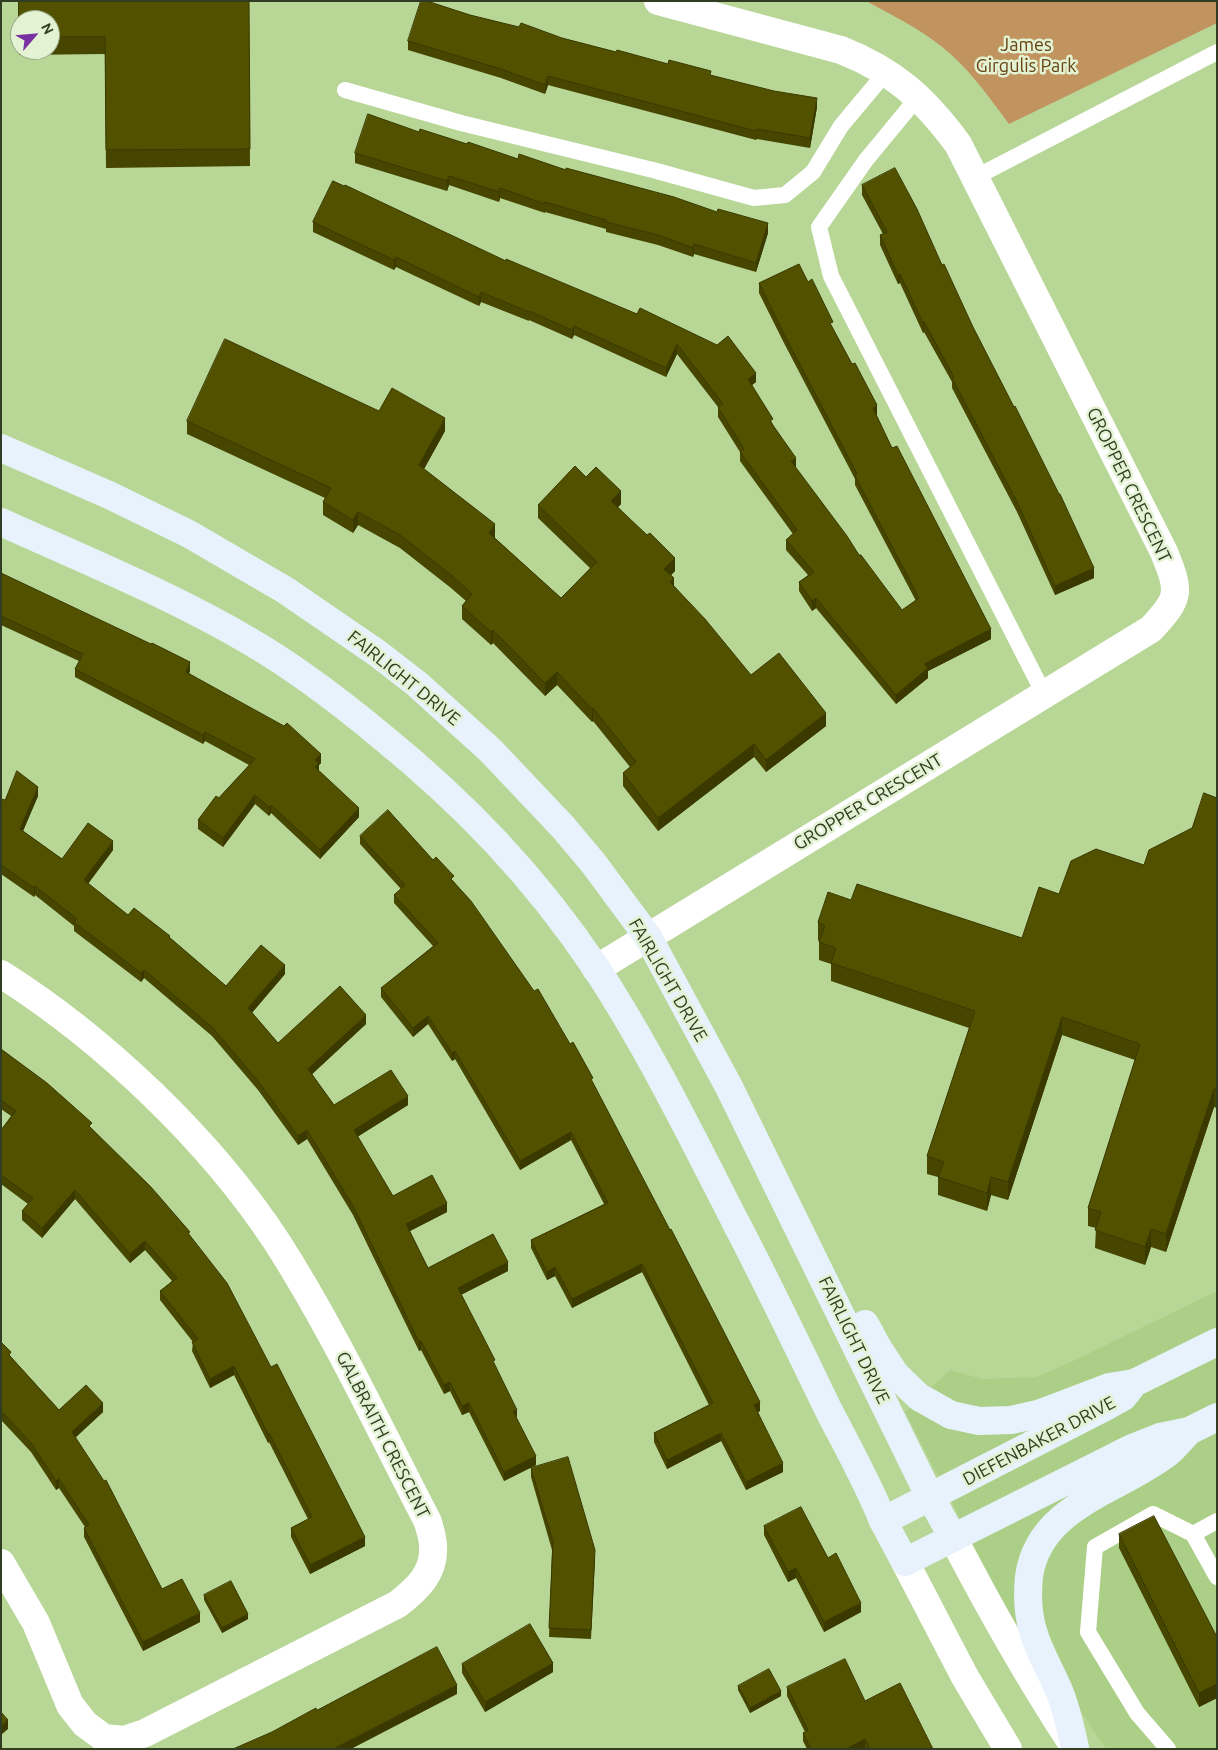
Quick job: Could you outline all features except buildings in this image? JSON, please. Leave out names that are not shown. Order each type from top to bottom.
[{"type":"main road","name":"FAIRLIGHT DRIVE","points":[[1,448],[108,495],[189,534],[285,590],[378,653],[454,716],[564,827],[648,937],[729,1087],[953,1538]]},
{"type":"main road","points":[[1,522],[186,606],[254,644],[331,696],[432,779],[510,856],[542,893],[596,969],[629,1023],[753,1256],[905,1562],[1132,1448],[1160,1437],[1189,1431],[1217,1417]]},
{"type":"main road","points":[[819,1269],[861,1317],[895,1374],[920,1397],[951,1415],[979,1421],[1011,1420],[1038,1414],[1109,1387],[1134,1383]]},
{"type":"main road","name":"DIEFENBAKER DRIVE","points":[[883,1521],[1106,1407],[1123,1397],[1134,1383],[1217,1342]]},
{"type":"main road","points":[[1075,1748],[1069,1719],[1060,1693],[1034,1634],[1028,1608],[1028,1584],[1031,1564],[1043,1539],[1062,1517],[1087,1500],[1145,1468],[1166,1454],[1189,1431]]},
{"type":"street","name":"GROPPER CRESCENT","points":[[596,969],[1151,629],[1168,611],[1176,593],[1173,573],[1164,552],[958,144],[944,126],[918,97],[887,71],[865,59],[842,50],[658,1]]},
{"type":"street","name":"GALBRAITH CRESCENT","points":[[1,974],[59,1015],[141,1083],[180,1122],[243,1196],[276,1241],[324,1320],[428,1522],[433,1546],[431,1568],[418,1588],[398,1604],[145,1733],[124,1740],[104,1738],[85,1724],[70,1705],[36,1623],[1,1563]]},
{"type":"street","name":"FAIRLIGHT DRIVE","points":[[953,1538],[1039,1694],[1075,1748]]},
{"type":"street","points":[[905,1562],[965,1677],[1008,1749]]},
{"type":"lane","points":[[974,178],[1217,52]]},
{"type":"lane","points":[[345,90],[462,123],[653,170],[754,198],[785,195],[813,172],[841,126],[887,71]]},
{"type":"lane","points":[[918,97],[866,160],[819,227],[831,276],[1044,694]]},
{"type":"lane","points":[[1168,1749],[1137,1713],[1088,1632],[1095,1548],[1152,1514],[1193,1534],[1217,1577]]},
{"type":"lane","points":[[1193,1534],[1217,1521]]},
{"type":"shaded area","points":[[1217,1291],[1217,1749],[1106,1749],[1079,1709],[1031,1656],[905,1412],[950,1370],[982,1379],[1036,1377]]},
{"type":"green space","name":"James Girgulis Park","points":[[866,1],[1217,1],[1217,23],[1009,124],[978,83],[951,54],[932,39]]}]
